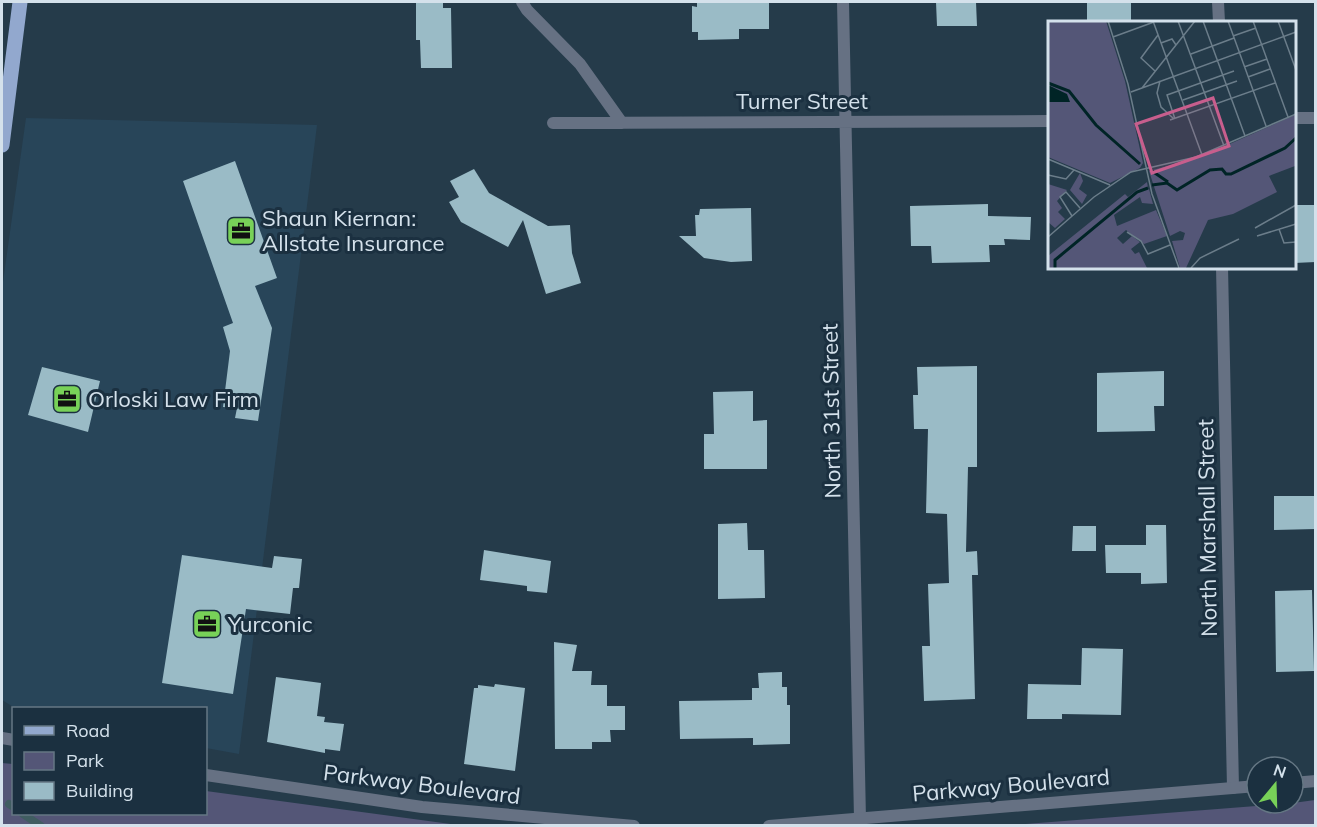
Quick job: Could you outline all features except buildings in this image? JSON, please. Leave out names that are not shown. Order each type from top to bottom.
[{"type":"main road","points":[[2,145],[20,2]]},
{"type":"street","points":[[522,2],[527,10],[580,64],[622,123]]},
{"type":"street","name":"North 31st Street","points":[[843,2],[860,819]]},
{"type":"street","points":[[1218,2],[1219,21]]},
{"type":"street","points":[[1296,118],[1316,118]]},
{"type":"street","name":"Turner Street","points":[[553,123],[1048,121]]},
{"type":"street","name":"North Marshall Street","points":[[1222,268],[1233,788]]},
{"type":"street","name":"Parkway Boulevard","points":[[207,775],[422,807],[634,825]]},
{"type":"street","name":"Parkway Boulevard","points":[[769,825],[1245,787]]},
{"type":"shaded area","points":[[26,118],[317,125],[239,754],[207,748],[207,707],[13,707],[2,700],[2,289]]},
{"type":"green space","points":[[2,763],[12,764],[12,815],[207,815],[207,791],[458,825],[2,825]]},
{"type":"green space","points":[[1315,800],[1315,825],[1013,825],[1245,807],[1245,815],[1305,815],[1305,801]]},
{"type":"waterway","points":[[24,815],[41,826]]},
{"type":"place","name":"Shaun Kiernan: Allstate Insurance","points":[[241,231]]},
{"type":"place","name":"Orloski Law Firm","points":[[67,399]]},
{"type":"place","name":"Yurconic","points":[[207,624]]}]
